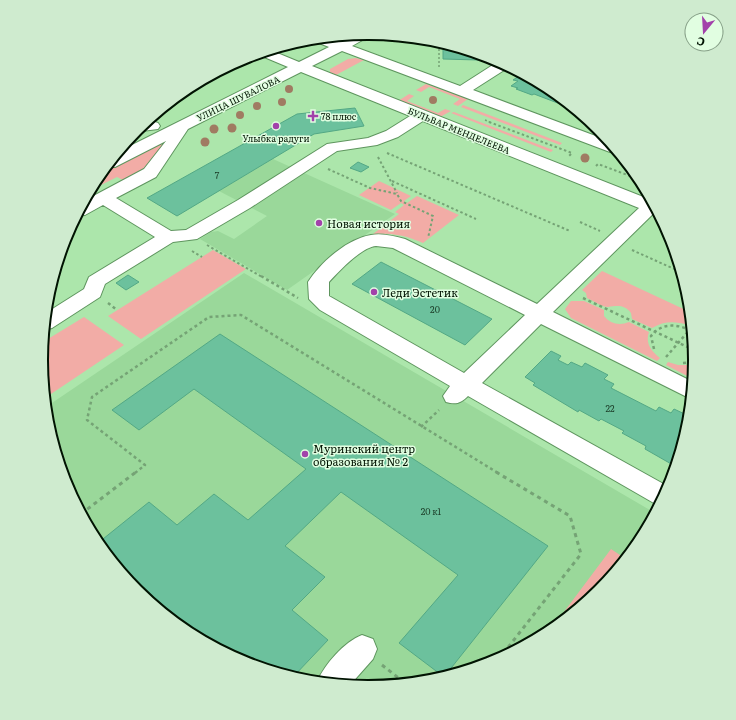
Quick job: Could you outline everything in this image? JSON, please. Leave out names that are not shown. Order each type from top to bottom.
[{"type":"street","points":[[335,42],[605,145]]},
{"type":"street","name":"УЛИЦА ШУВАЛОВА","points":[[121,156],[300,67],[326,43]]},
{"type":"street","name":"УЛИЦА ШУВАЛОВА","points":[[153,123],[320,44]]},
{"type":"street","name":"БУЛЬВАР МЕНДЕЛЕЕВА","points":[[271,55],[648,205]]},
{"type":"street","points":[[462,91],[498,67]]},
{"type":"street","points":[[51,319],[93,292],[96,281],[168,238],[190,235],[311,162],[333,147],[372,145],[421,115]]},
{"type":"street","points":[[87,206],[150,173],[173,142],[182,126]]},
{"type":"street","points":[[103,198],[168,238]]},
{"type":"street","points":[[460,390],[650,210]]},
{"type":"street","points":[[659,494],[460,390],[319,299],[318,282],[323,275],[364,243],[387,241],[398,243],[686,388]]},
{"type":"street","points":[[337,678],[362,649]]},
{"type":"path","points":[[438,48],[439,71]]},
{"type":"path","points":[[372,145],[392,181],[401,201],[433,216],[427,240],[435,253],[430,258]]},
{"type":"path","points":[[372,145],[570,232]]},
{"type":"path","points":[[311,162],[370,188],[397,194]]},
{"type":"path","points":[[392,181],[476,219]]},
{"type":"path","points":[[631,249],[675,269]]},
{"type":"path","points":[[586,300],[687,347]]},
{"type":"path","points":[[86,510],[145,465],[87,420],[92,396],[209,317],[241,315],[421,428],[570,516],[581,554],[507,648]]},
{"type":"path","points":[[658,353],[651,342],[654,331],[658,328],[673,325],[686,328]]},
{"type":"path","points":[[662,363],[687,334]]},
{"type":"path","points":[[662,356],[670,360]]},
{"type":"path","points":[[679,362],[688,362]]},
{"type":"path","points":[[421,428],[460,390]]},
{"type":"shaded area","points":[[356,58],[364,60],[336,75],[330,73],[330,69],[348,59]]},
{"type":"shaded area","points":[[426,84],[468,99],[458,106],[453,104],[460,99],[429,87],[421,92],[416,90]]},
{"type":"shaded area","points":[[409,94],[414,96],[407,101],[438,113],[445,109],[451,111],[440,117],[398,101]]},
{"type":"shaded area","points":[[463,105],[562,143],[560,145],[461,107]]},
{"type":"shaded area","points":[[454,112],[553,150],[551,152],[451,113]]},
{"type":"shaded area","points":[[161,142],[166,144],[144,171],[125,181],[117,177],[100,186],[112,168]]},
{"type":"shaded area","name":"Новая история","points":[[273,159],[395,214],[287,290],[200,239],[211,232],[218,231],[234,239],[267,216],[219,191]]},
{"type":"shaded area","points":[[379,181],[411,196],[404,201],[407,203],[417,196],[459,215],[423,243],[398,235],[373,234],[399,214],[395,212],[404,205],[401,203],[391,210],[359,195]]},
{"type":"shaded area","points":[[213,250],[246,269],[141,339],[108,316]]},
{"type":"shaded area","points":[[602,271],[684,309],[686,324],[674,322],[665,323],[652,328],[632,319],[631,313],[626,308],[620,306],[606,307],[600,305],[587,298],[586,293],[582,290]]},
{"type":"shaded area","name":"Муринский центр образования № 2","points":[[244,273],[650,510],[622,555],[609,571],[579,601],[546,626],[510,647],[490,656],[451,669],[410,677],[368,680],[306,674],[265,663],[246,656],[208,637],[173,614],[157,601],[127,571],[102,538],[81,502],[65,463],[54,422],[51,403]]},
{"type":"shaded area","points":[[571,301],[584,301],[604,310],[604,316],[606,319],[615,324],[629,322],[649,332],[648,343],[654,353],[660,358],[657,361],[571,318],[565,309]]},
{"type":"shaded area","points":[[84,317],[124,345],[50,394],[48,360],[49,338]]},
{"type":"shaded area","points":[[668,362],[678,365],[688,365],[687,376],[666,365]]},
{"type":"shaded area","points":[[611,549],[621,556],[609,571],[579,601],[562,615]]},
{"type":"building","points":[[443,49],[478,60],[443,59]]},
{"type":"building","points":[[517,77],[560,104],[516,89],[518,88],[511,86],[518,81],[513,80]]},
{"type":"building","points":[[355,108],[364,126],[314,134],[177,216],[147,198],[297,114]]},
{"type":"building","points":[[358,162],[369,167],[361,172],[350,168]]},
{"type":"building","points":[[381,262],[492,319],[465,345],[352,284]]},
{"type":"building","points":[[128,275],[139,282],[126,290],[116,283]]},
{"type":"building","points":[[220,334],[548,546],[450,669],[438,672],[399,643],[458,575],[341,492],[285,546],[325,577],[292,610],[328,640],[298,672],[265,663],[226,647],[190,626],[173,614],[157,601],[127,571],[103,539],[149,502],[177,525],[214,494],[248,520],[306,469],[194,389],[139,430],[112,410]]},
{"type":"building","points":[[551,351],[561,356],[558,360],[568,365],[571,362],[582,367],[585,363],[608,375],[604,379],[614,384],[611,388],[656,411],[659,407],[671,413],[674,409],[683,413],[671,464],[645,449],[646,446],[622,433],[624,431],[601,419],[599,421],[579,410],[578,412],[533,385],[535,383],[525,377]]},
{"type":"place","name":"78 плюс","points":[[313,116]]},
{"type":"place","name":"Улыбка радуги","points":[[276,126]]},
{"type":"place","name":"Новая история","points":[[319,223]]},
{"type":"place","name":"Леди Эстетик","points":[[374,292]]},
{"type":"place","name":"Муринский центр образования № 2","points":[[305,454]]}]
